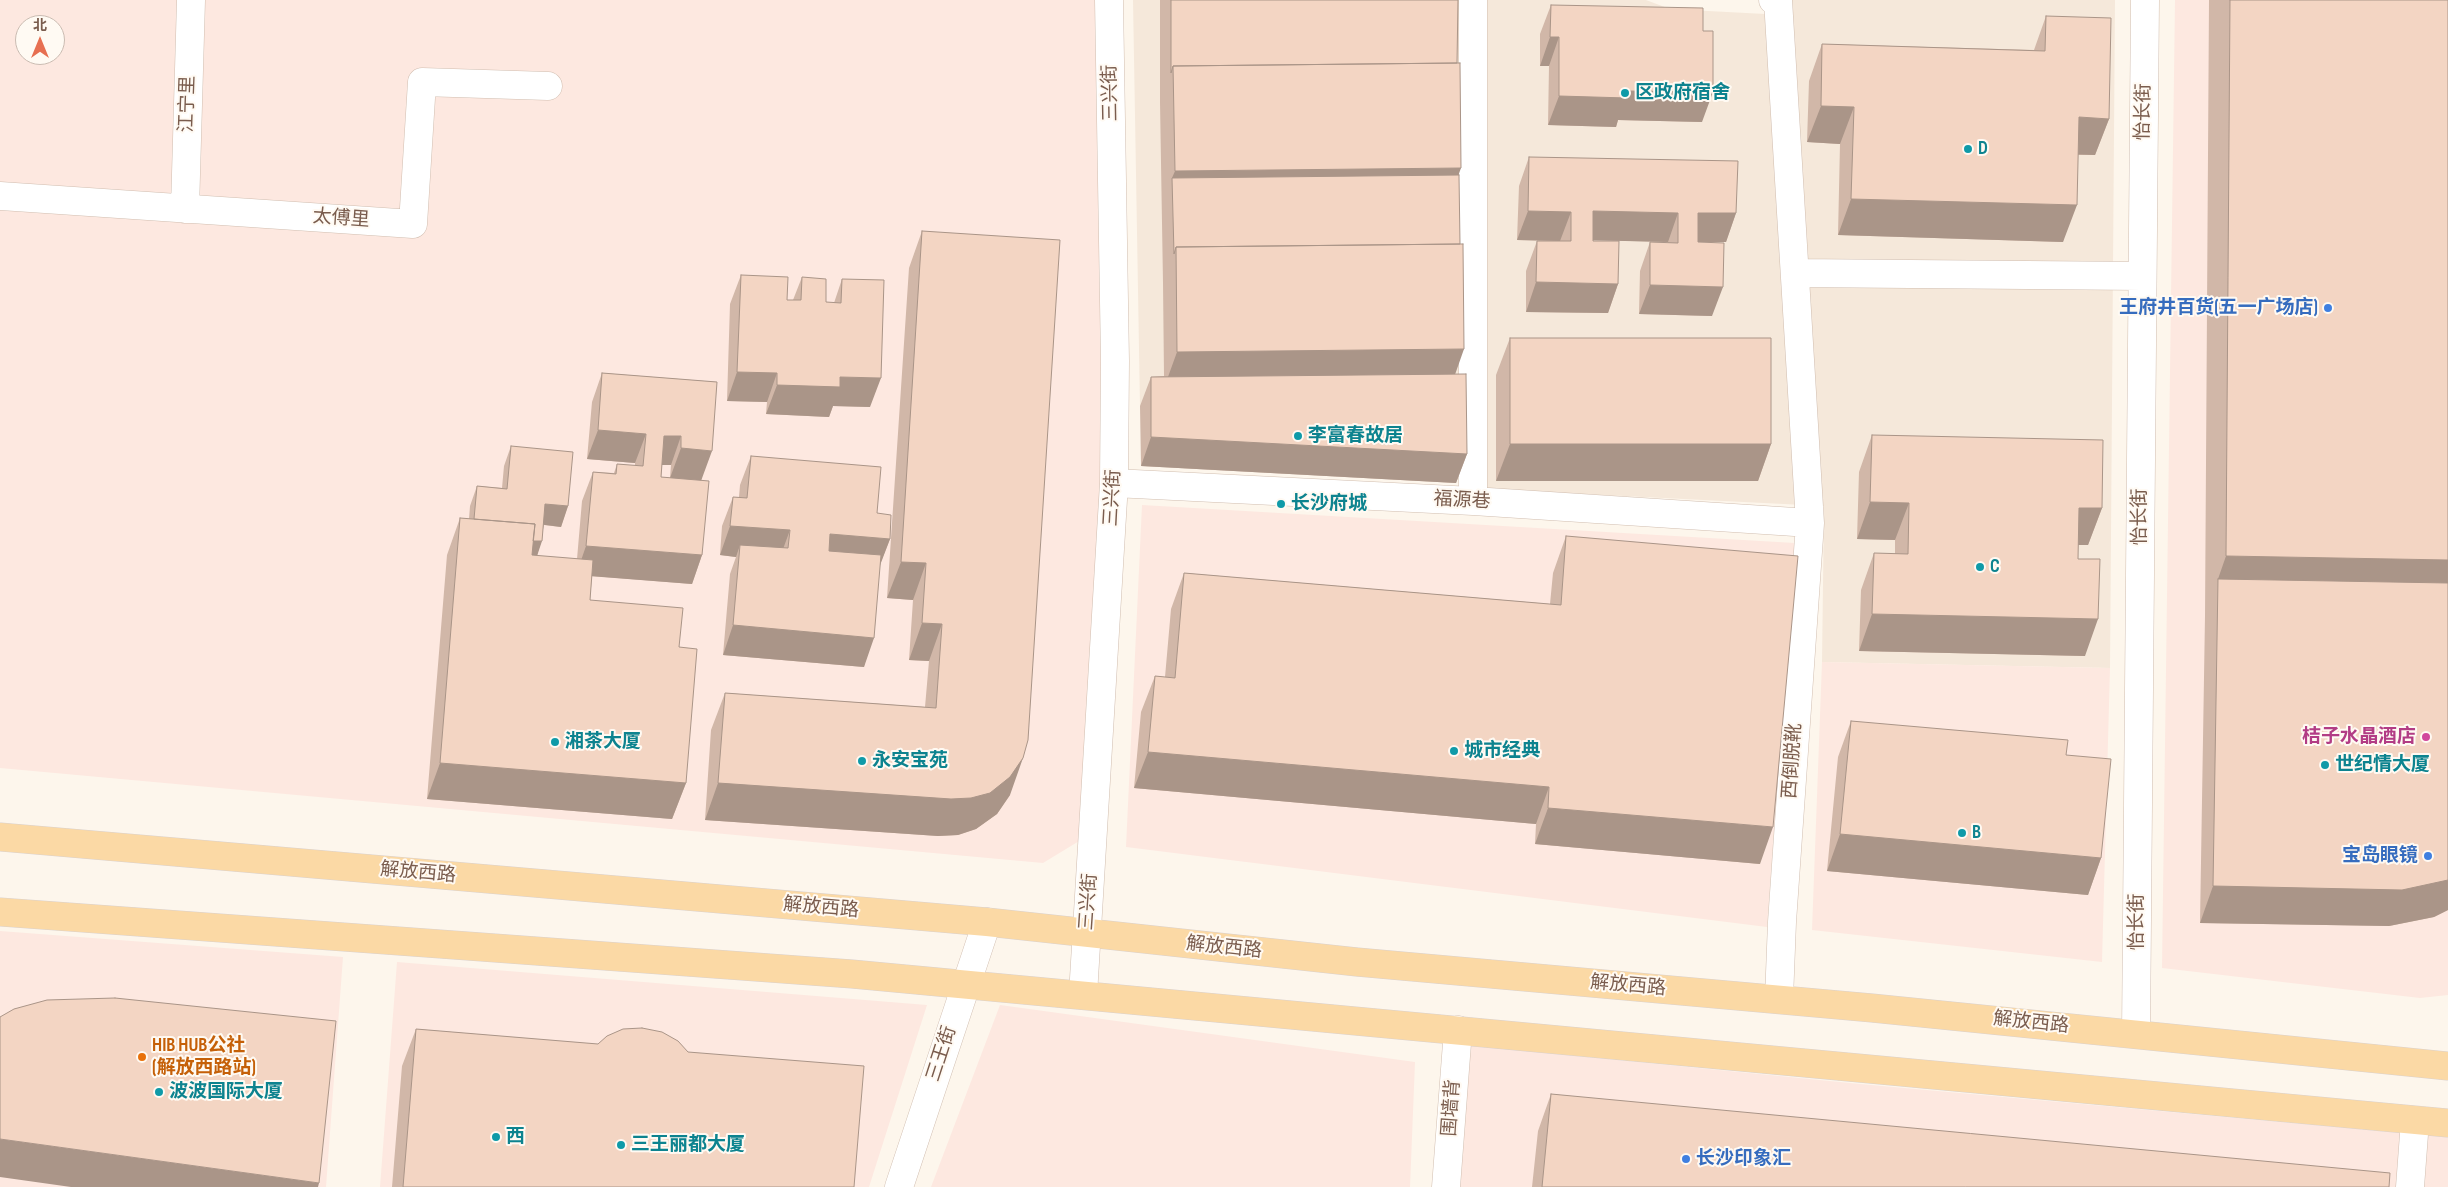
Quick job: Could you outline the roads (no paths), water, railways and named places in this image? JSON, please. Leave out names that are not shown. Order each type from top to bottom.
[{"type":"main road","name":"解放西路","points":[[0,837],[987,922],[1357,962],[1779,999],[2448,1066]]},
{"type":"main road","points":[[0,912],[965,984],[2448,1123]]},
{"type":"main road","points":[[2406,1062],[2448,1053]]},
{"type":"street","name":"江宁里","points":[[185,209],[191,0]]},
{"type":"street","name":"三兴街","points":[[1083,995],[1114,483],[1115,361],[1109,0]]},
{"type":"street","points":[[1473,0],[1473,501]]},
{"type":"street","name":"西倒脱靴","points":[[1773,0],[1778,0],[1810,523],[1782,922],[1779,999]]},
{"type":"street","name":"怡长街","points":[[2136,1034],[2145,0]]},
{"type":"street","name":"太傅里","points":[[0,196],[413,224],[422,82],[548,86]]},
{"type":"street","points":[[1795,273],[2142,276]]},
{"type":"street","name":"福源巷","points":[[1114,483],[1473,501],[1810,523]]},
{"type":"street","name":"三王街","points":[[899,1187],[987,922]]},
{"type":"street","name":"围墙背","points":[[1446,1187],[1458,1030]]},
{"type":"street","points":[[2410,1187],[2415,1121]]},
{"type":"place","name":"区政府宿舍","points":[[1625,93]]},
{"type":"place","name":"D","points":[[1968,149]]},
{"type":"place","name":"王府井百货(五一广场店)","points":[[2328,308]]},
{"type":"place","name":"李富春故居","points":[[1298,436]]},
{"type":"place","name":"长沙府城","points":[[1281,504]]},
{"type":"place","name":"C","points":[[1980,567]]},
{"type":"place","name":"桔子水晶酒店","points":[[2426,737]]},
{"type":"place","name":"湘茶大厦","points":[[555,742]]},
{"type":"place","name":"城市经典","points":[[1454,751]]},
{"type":"place","name":"永安宝苑","points":[[862,761]]},
{"type":"place","name":"世纪情大厦","points":[[2325,765]]},
{"type":"place","name":"B","points":[[1962,833]]},
{"type":"place","name":"宝岛眼镜","points":[[2428,856]]},
{"type":"place","name":"HIB HUB公社 (解放西路站)","points":[[142,1057]]},
{"type":"place","name":"波波国际大厦","points":[[159,1092]]},
{"type":"place","name":"西","points":[[496,1137]]},
{"type":"place","name":"三王丽都大厦","points":[[621,1145]]},
{"type":"place","name":"长沙印象汇","points":[[1686,1159]]}]
